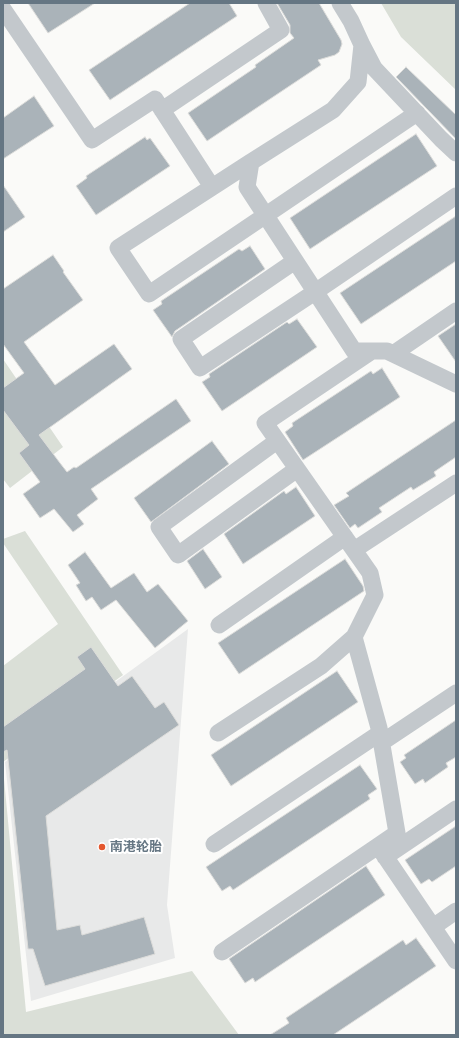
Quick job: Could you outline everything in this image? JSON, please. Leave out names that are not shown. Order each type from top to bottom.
[{"type":"lane","points":[[162,110],[281,30],[266,3]]},
{"type":"lane","points":[[340,3],[351,21],[374,68],[456,153]]},
{"type":"lane","points":[[3,9],[92,140],[155,99],[212,187]]},
{"type":"lane","points":[[362,45],[358,82],[333,110],[118,248],[149,294],[417,113]]},
{"type":"lane","points":[[251,162],[247,187],[354,351],[387,351],[456,384]]},
{"type":"lane","points":[[295,261],[181,340],[200,368],[456,196]]},
{"type":"lane","points":[[393,354],[456,311]]},
{"type":"lane","points":[[218,733],[321,666],[354,637],[375,595],[370,573],[265,423],[372,351]]},
{"type":"lane","points":[[278,441],[159,527],[178,554],[297,469]]},
{"type":"lane","points":[[219,626],[349,543],[456,483]]},
{"type":"lane","points":[[354,637],[381,738],[397,833],[381,851]]},
{"type":"lane","points":[[214,844],[381,738],[456,693]]},
{"type":"lane","points":[[222,952],[381,851],[456,809]]},
{"type":"lane","points":[[381,851],[456,961]]},
{"type":"lane","points":[[433,927],[456,911]]},
{"type":"shaded area","points":[[381,3],[456,3],[456,90],[401,37]]},
{"type":"shaded area","points":[[3,359],[63,447],[10,488],[3,479]]},
{"type":"shaded area","points":[[25,531],[123,675],[3,762],[3,666],[58,624],[3,543],[3,539]]},
{"type":"shaded area","points":[[188,629],[167,905],[175,958],[31,1001],[5,762]]},
{"type":"shaded area","points":[[3,768],[26,1012],[192,971],[239,1035],[3,1035]]},
{"type":"building","points":[[28,3],[95,3],[48,33]]},
{"type":"building","points":[[190,3],[229,3],[237,16],[110,100],[89,70]]},
{"type":"building","points":[[277,3],[319,3],[341,40],[342,44],[339,52],[335,55],[318,60],[321,65],[207,141],[188,113],[256,67],[255,65],[294,38],[290,33],[290,25]]},
{"type":"building","points":[[406,67],[456,115],[456,139],[396,77]]},
{"type":"building","points":[[34,96],[54,126],[3,159],[3,118]]},
{"type":"building","points":[[416,134],[437,166],[310,249],[290,218]]},
{"type":"building","points":[[145,137],[147,140],[150,138],[170,166],[96,215],[76,186],[87,178],[86,176]]},
{"type":"building","points":[[3,185],[25,217],[3,232]]},
{"type":"building","points":[[456,216],[456,261],[361,324],[340,293]]},
{"type":"building","points":[[250,246],[265,269],[175,331],[172,337],[153,310],[162,304],[161,301],[239,249],[242,251]]},
{"type":"building","points":[[53,255],[83,300],[24,342],[55,385],[114,344],[132,369],[39,435],[67,472],[74,467],[76,468],[176,399],[191,421],[91,489],[98,499],[77,515],[84,524],[73,532],[54,509],[40,518],[23,494],[40,482],[19,453],[29,445],[3,410],[3,388],[24,373],[3,344],[3,289]]},
{"type":"building","points":[[297,319],[317,347],[222,411],[202,382],[210,377],[209,374],[287,322],[289,324]]},
{"type":"building","points":[[456,324],[456,362],[438,336]]},
{"type":"building","points":[[382,368],[400,397],[303,460],[285,432],[293,426],[292,423],[371,371],[373,374]]},
{"type":"building","points":[[456,420],[456,457],[434,472],[436,476],[413,490],[411,487],[379,508],[382,512],[358,528],[355,524],[350,528],[334,505],[349,496],[346,493]]},
{"type":"building","points":[[212,441],[229,464],[151,522],[134,498]]},
{"type":"building","points":[[296,487],[315,516],[243,564],[224,534],[284,491],[286,494]]},
{"type":"building","points":[[203,549],[222,577],[205,589],[187,561]]},
{"type":"building","points":[[85,552],[111,588],[134,573],[147,592],[158,584],[188,621],[155,648],[116,600],[101,610],[92,597],[86,601],[76,585],[80,583],[68,565]]},
{"type":"building","points":[[345,559],[363,586],[364,591],[239,674],[218,643]]},
{"type":"building","points":[[91,647],[118,686],[132,676],[155,708],[164,702],[179,725],[46,816],[57,930],[80,925],[82,935],[144,917],[155,954],[45,986],[33,949],[28,949],[7,750],[3,752],[3,727],[85,669],[77,657]]},
{"type":"building","points":[[337,671],[358,702],[231,786],[211,755]]},
{"type":"building","points":[[456,720],[456,757],[446,763],[448,767],[425,783],[423,779],[415,784],[400,762],[406,758],[404,755]]},
{"type":"building","points":[[360,765],[377,789],[368,795],[370,799],[233,890],[230,886],[222,891],[206,867]]},
{"type":"building","points":[[456,826],[456,866],[432,882],[429,879],[421,884],[405,860]]},
{"type":"building","points":[[366,866],[385,895],[255,982],[253,978],[245,983],[229,959]]},
{"type":"building","points":[[416,938],[436,966],[333,1035],[270,1035],[289,1023],[286,1018],[403,940],[406,945]]},
{"type":"place","name":"南港轮胎","points":[[102,847]]}]
